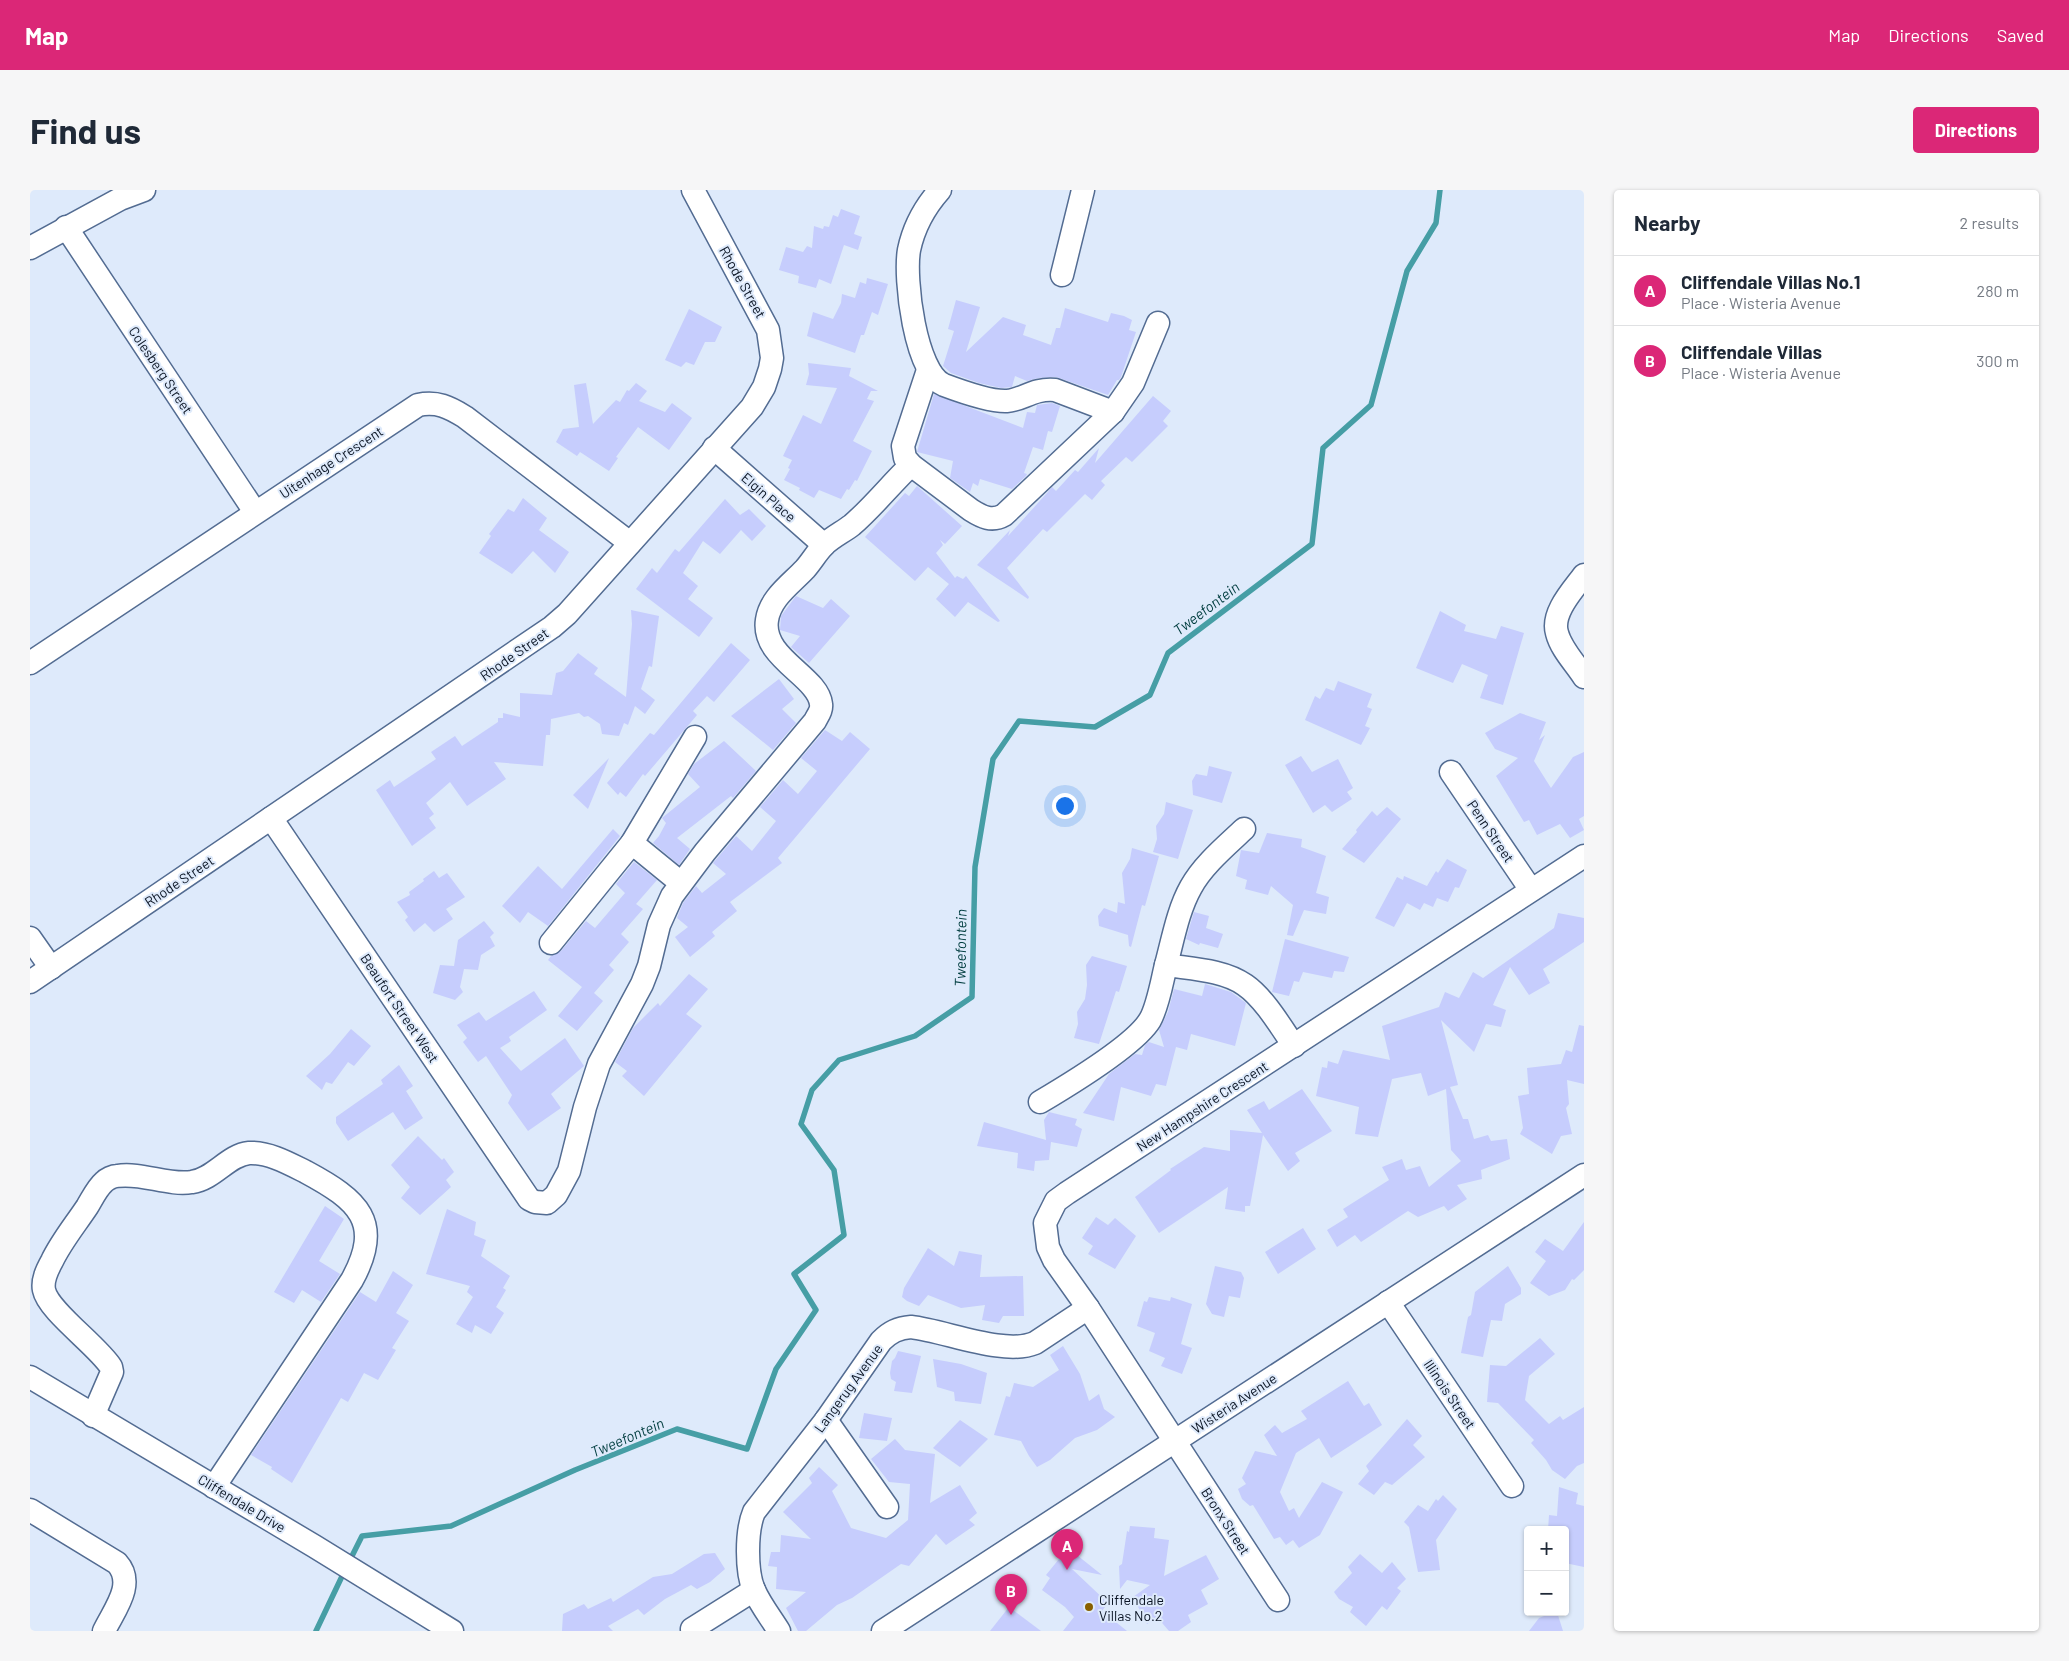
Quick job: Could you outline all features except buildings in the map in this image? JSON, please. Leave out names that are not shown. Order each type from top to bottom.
[{"type":"street","points":[[30,248],[120,199],[144,190]]},
{"type":"street","name":"Rhode Street","points":[[30,982],[552,627],[567,614],[759,396],[767,379],[772,358],[766,323],[694,190]]},
{"type":"street","points":[[940,190],[919,218],[907,266],[908,290],[928,370],[936,380],[944,385],[993,399],[1008,401],[1044,389],[1055,390],[1113,412]]},
{"type":"street","points":[[1062,274],[1083,190]]},
{"type":"street","name":"Colesberg Street","points":[[66,227],[255,512]]},
{"type":"street","points":[[928,370],[903,446],[906,458],[911,465],[981,517],[1000,518],[1113,412],[1133,383],[1158,323]]},
{"type":"street","name":"Uitenhage Crescent","points":[[30,663],[418,405],[436,403],[450,408],[464,417],[630,543]]},
{"type":"street","name":"Elgin Place","points":[[714,448],[824,545]]},
{"type":"street","points":[[632,844],[681,883],[815,721],[822,704],[816,692],[774,647],[768,636],[767,621],[770,610],[780,594],[805,569],[824,545],[852,524],[911,465]]},
{"type":"street","points":[[1584,574],[1565,601],[1556,624],[1556,633],[1584,677]]},
{"type":"street","points":[[551,943],[632,844],[695,737]]},
{"type":"street","name":"Penn Street","points":[[1451,772],[1531,890]]},
{"type":"street","name":"Beaufort Street West","points":[[271,818],[530,1199],[535,1202],[548,1203],[556,1195],[569,1171],[585,1107],[599,1064],[634,1001],[649,966],[665,909],[681,883]]},
{"type":"street","points":[[1040,1102],[1128,1043],[1148,1023],[1152,1015],[1180,917],[1192,886],[1200,874],[1244,828]]},
{"type":"street","name":"New Hampshire Crescent","points":[[1174,1442],[1088,1308],[1054,1260],[1048,1248],[1045,1223],[1056,1201],[1584,856]]},
{"type":"street","points":[[30,938],[51,968]]},
{"type":"street","points":[[1166,965],[1222,975],[1245,985],[1272,1015],[1294,1046]]},
{"type":"street","points":[[93,1416],[112,1372],[111,1367],[53,1306],[44,1291],[44,1282],[52,1260],[102,1183],[116,1176],[127,1175],[186,1184],[197,1182],[240,1155],[249,1153],[286,1162],[330,1185],[356,1206],[363,1219],[367,1236],[361,1264],[214,1487]]},
{"type":"street","name":"Wisteria Avenue","points":[[883,1631],[1584,1175]]},
{"type":"street","name":"Illinois Street","points":[[1388,1302],[1512,1486]]},
{"type":"street","name":"Langerug Avenue","points":[[779,1631],[754,1590],[749,1544],[751,1520],[754,1512],[826,1420],[881,1341],[897,1329],[918,1328],[1005,1347],[1017,1347],[1035,1343],[1088,1308]]},
{"type":"street","name":"Cliffendale Drive","points":[[30,1377],[358,1572],[452,1631]]},
{"type":"street","points":[[826,1420],[887,1507]]},
{"type":"street","name":"Bronx Street","points":[[1174,1442],[1278,1600]]},
{"type":"street","points":[[30,1510],[117,1563],[122,1569],[126,1578],[125,1587],[104,1631]]},
{"type":"street","points":[[692,1629],[754,1590]]},
{"type":"waterway","name":"Tweefontein","points":[[349,1562],[362,1536],[451,1526],[575,1470],[677,1429],[747,1449],[776,1369],[816,1310],[794,1274],[844,1235],[834,1170],[801,1124],[812,1090],[839,1060],[915,1036],[972,997],[975,867],[993,759],[1019,721],[1095,727],[1150,695],[1168,653],[1312,544],[1323,448],[1371,405],[1407,271],[1436,223],[1440,190]]},
{"type":"waterway","name":"Tweefontein","points":[[316,1631],[345,1570]]},
{"type":"place","name":"Cliffendale Villas No.1","points":[[1067,1570]]},
{"type":"place","name":"Cliffendale Villas No.2","points":[[1089,1607]]},
{"type":"place","name":"Cliffendale Villas","points":[[1011,1615]]}]
